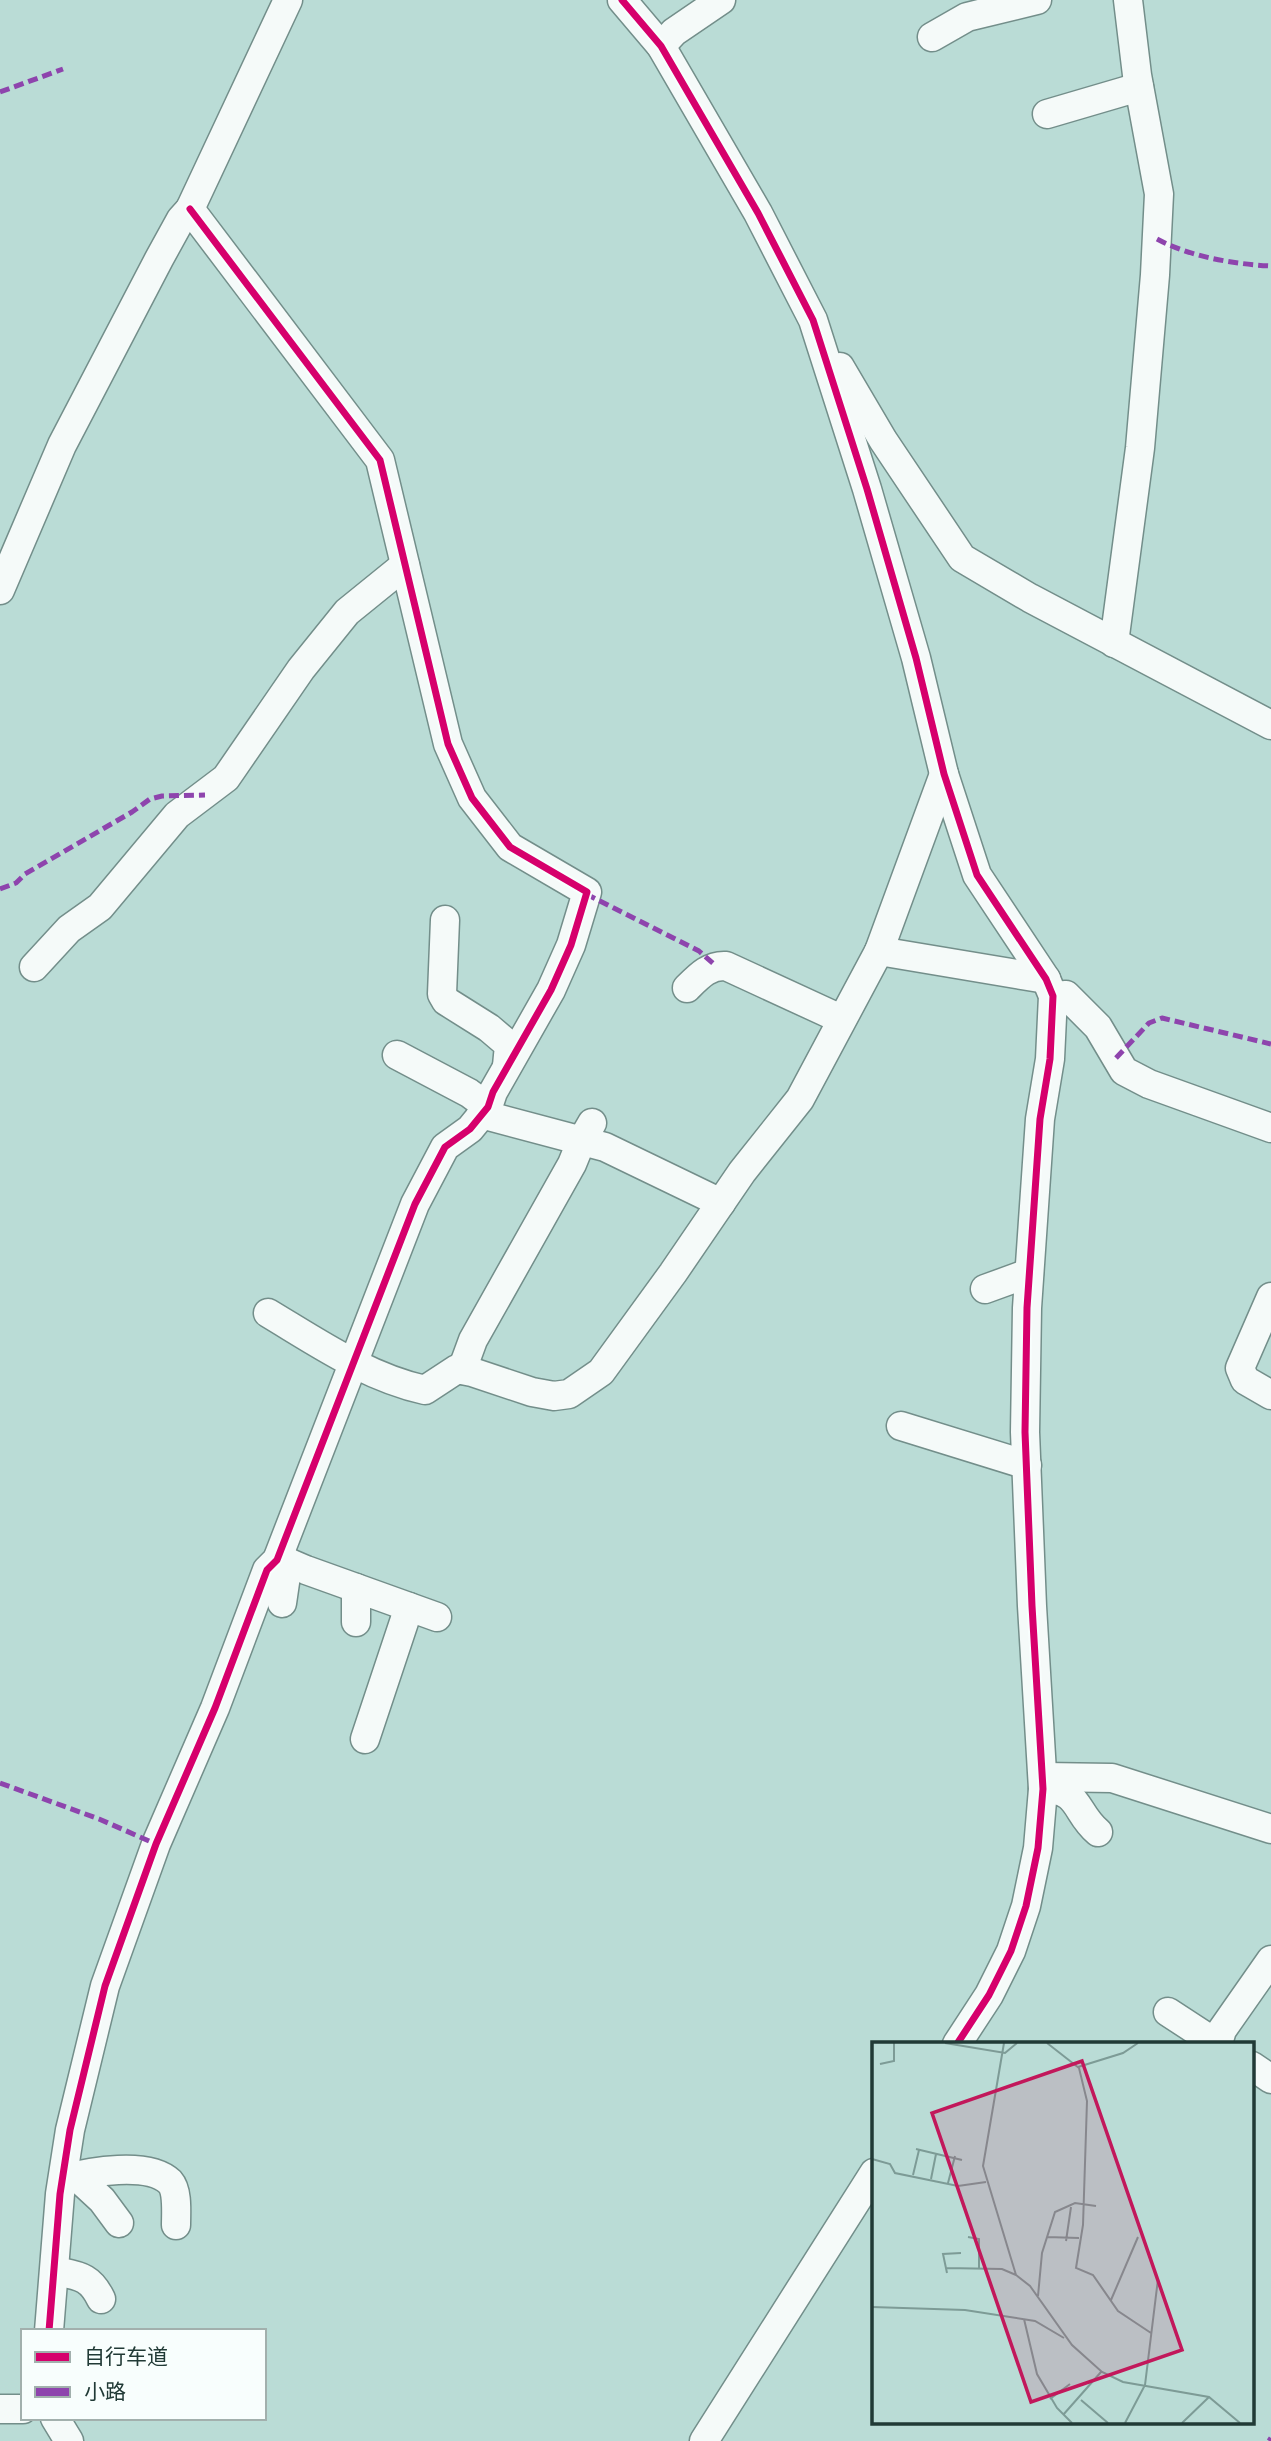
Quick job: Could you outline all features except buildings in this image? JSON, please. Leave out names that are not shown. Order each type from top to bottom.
[{"type":"street","points":[[0,590],[62,445],[181,219],[190,209],[288,0]]},
{"type":"street","points":[[622,0],[661,46],[758,213],[813,320],[883,440],[962,558],[1030,598],[1271,725]]},
{"type":"street","points":[[661,46],[674,32],[721,0]]},
{"type":"street","points":[[932,37],[967,17],[1037,0]]},
{"type":"street","points":[[1114,643],[1140,449],[1156,275],[1159,194],[1139,87],[1128,0]]},
{"type":"street","points":[[1047,114],[1139,87]]},
{"type":"street","points":[[190,209],[380,460],[448,744],[472,798],[510,847],[586,892],[571,945],[551,990],[485,1110],[470,1129],[446,1147],[415,1204],[352,1364],[283,1560],[282,1603]]},
{"type":"street","points":[[813,320],[867,489],[912,645],[944,774],[978,875],[1049,988],[1050,1059],[1040,1119],[1027,1308],[1027,1465],[1032,1606],[1044,1783],[1038,1847],[1027,1906],[1011,1951],[989,1994],[958,2042]]},
{"type":"street","points":[[34,967],[69,929],[100,907],[177,815],[226,778],[301,669],[347,612],[405,565]]},
{"type":"street","points":[[268,1313],[352,1364],[393,1381],[425,1390],[457,1369],[554,1396],[569,1394],[601,1372],[742,1172],[800,1099],[879,951],[944,774]]},
{"type":"street","points":[[446,920],[442,995],[446,1001],[489,1028],[509,1045],[507,1066]]},
{"type":"street","points":[[879,951],[1049,988],[1066,995],[1098,1027],[1124,1071],[1149,1084],[1271,1128]]},
{"type":"street","points":[[687,988],[709,969],[726,966],[841,1019]]},
{"type":"street","points":[[397,1055],[469,1093],[485,1110],[587,1131],[605,1147],[721,1203]]},
{"type":"street","points":[[462,1370],[473,1340],[572,1164],[587,1131]]},
{"type":"street","points":[[985,1289],[1029,1273]]},
{"type":"street","points":[[1271,1297],[1240,1368],[1245,1380],[1271,1395]]},
{"type":"street","points":[[901,1426],[1027,1465]]},
{"type":"street","points":[[283,1560],[437,1617]]},
{"type":"street","points":[[50,2329],[60,2194],[70,2177],[70,2130],[105,1986],[156,1844],[215,1708],[267,1570],[283,1560]]},
{"type":"street","points":[[356,1588],[356,1622]]},
{"type":"street","points":[[365,1739],[409,1607]]},
{"type":"street","points":[[1044,1783],[1112,1778],[1271,1829]]},
{"type":"street","points":[[1044,1783],[1066,1792],[1074,1800],[1086,1822],[1098,1832]]},
{"type":"street","points":[[1218,2042],[1222,2030],[1271,1960]]},
{"type":"street","points":[[1168,2011],[1214,2042]]},
{"type":"street","points":[[1254,2067],[1271,2079]]},
{"type":"street","points":[[70,2177],[109,2169],[142,2170],[162,2178],[170,2182],[174,2191],[176,2225]]},
{"type":"street","points":[[704,2441],[872,2176]]},
{"type":"street","points":[[70,2177],[102,2200],[119,2223]]},
{"type":"street","points":[[55,2271],[89,2281],[101,2299]]},
{"type":"street","points":[[0,2409],[21,2409]]},
{"type":"street","points":[[56,2420],[69,2441]]},
{"type":"marked path","points":[[0,92],[63,69]]},
{"type":"marked path","points":[[1157,239],[1184,251],[1213,258],[1271,266]]},
{"type":"marked path","points":[[0,889],[16,883],[25,874],[150,799],[162,796],[205,795]]},
{"type":"marked path","points":[[586,894],[699,951],[716,966]]},
{"type":"marked path","points":[[1116,1058],[1149,1023],[1162,1018],[1271,1044]]},
{"type":"marked path","points":[[0,1783],[99,1819],[156,1844]]},
{"type":"cycle path","points":[[622,0],[661,46],[758,213],[813,320],[867,489],[916,658],[944,774],[977,875],[1046,979],[1053,996],[1050,1059],[1040,1119],[1027,1308],[1025,1432],[1043,1789],[1038,1848],[1026,1906],[1011,1951],[989,1995],[958,2042]]},
{"type":"cycle path","points":[[49,2329],[60,2194],[70,2130],[105,1986],[156,1844],[215,1708],[267,1570],[277,1560],[415,1204],[445,1147],[470,1129],[488,1107],[493,1092],[551,990],[571,945],[587,892],[510,847],[472,798],[448,744],[380,460],[190,209]]}]
